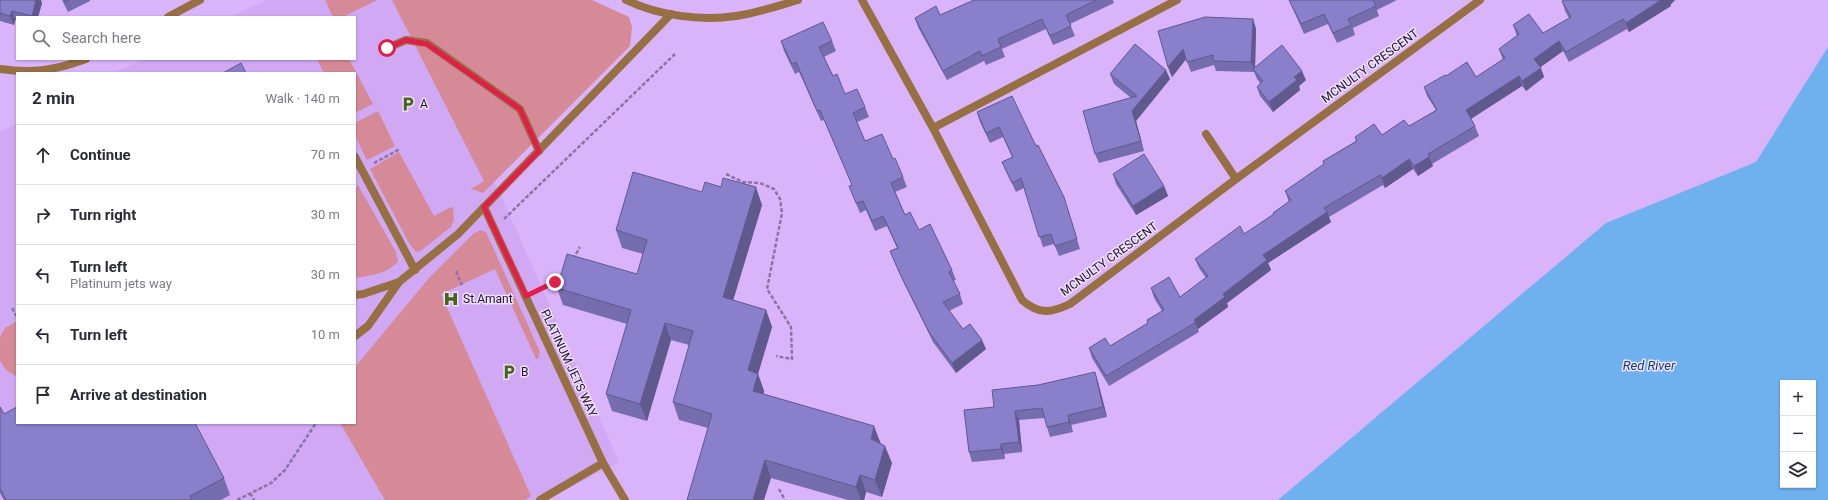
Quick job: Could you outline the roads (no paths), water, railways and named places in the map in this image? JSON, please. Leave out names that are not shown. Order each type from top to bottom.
[{"type":"street","points":[[170,16],[200,0]]},
{"type":"street","points":[[626,0],[650,10],[707,18],[736,16],[798,0]]},
{"type":"street","name":"MCNULTY CRESCENT","points":[[862,0],[933,128],[1022,300],[1031,308],[1042,312],[1056,310],[1070,304],[1236,179],[1480,0]]},
{"type":"street","points":[[933,128],[1177,0]]},
{"type":"street","points":[[356,295],[364,294],[399,282],[458,234],[671,14]]},
{"type":"street","points":[[387,48],[406,40],[427,44],[520,109],[539,151]]},
{"type":"street","points":[[0,69],[34,72],[53,69],[83,60]]},
{"type":"street","points":[[1206,134],[1236,179]]},
{"type":"street","points":[[356,159],[415,270]]},
{"type":"street","name":"PLATINUM JETS WAY","points":[[484,207],[603,463],[625,500]]},
{"type":"street","points":[[356,335],[368,326],[399,282]]},
{"type":"street","points":[[540,500],[603,463]]},
{"type":"water","name":"Red River","points":[[1828,47],[1828,500],[1278,500],[1606,223],[1756,162]]},
{"type":"place","name":"A","points":[[408,104]]},
{"type":"place","name":"St.Amant","points":[[451,299]]},
{"type":"place","name":"B","points":[[509,372]]}]
